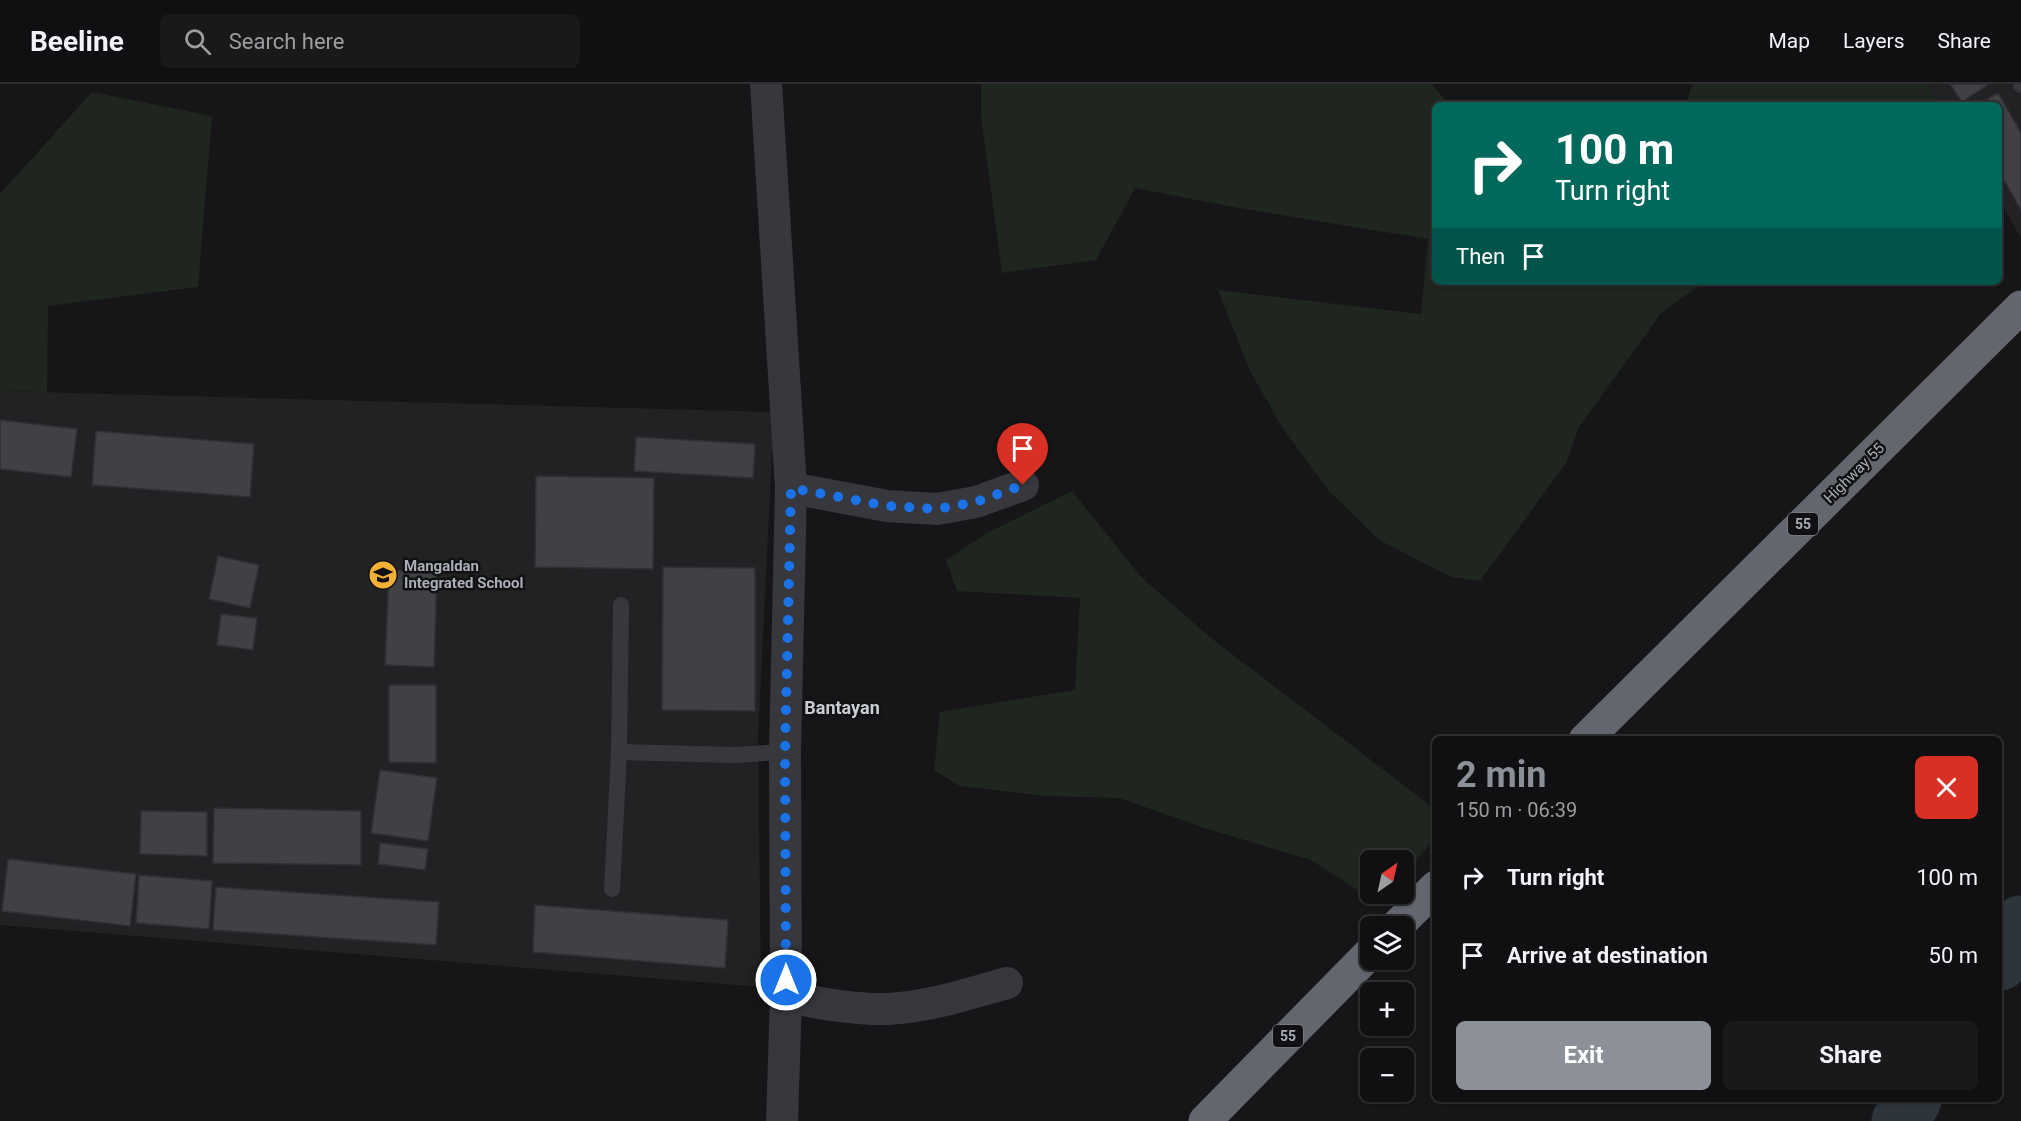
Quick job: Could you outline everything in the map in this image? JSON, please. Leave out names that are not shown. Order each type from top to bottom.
[{"type":"highway","name":"Highway 55","points":[[1589,736],[2021,307]]},
{"type":"highway","points":[[1407,916],[1432,891]]},
{"type":"highway","name":"55","points":[[1205,1121],[1360,963]]},
{"type":"street","points":[[766,84],[791,488],[785,752],[786,997],[782,1121]]},
{"type":"street","points":[[791,488],[887,506],[937,509],[976,502],[1023,485]]},
{"type":"street","points":[[786,997],[837,1006],[887,1009],[934,1004],[1007,983]]},
{"type":"lane","points":[[612,890],[620,752],[621,605]]},
{"type":"lane","points":[[620,752],[734,754],[785,752]]},
{"type":"shaded area","points":[[981,84],[1432,84],[1447,102],[1432,102],[1432,285],[1701,285],[1662,312],[1579,427],[1566,463],[1480,581],[1451,577],[1379,540],[1329,491],[1282,427],[1250,371],[1218,290],[1421,314],[1428,239],[1238,208],[1135,188],[1096,260],[1002,273],[981,116]]},
{"type":"shaded area","points":[[1692,84],[1928,84],[1938,102],[1687,102]]},
{"type":"shaded area","points":[[1928,84],[2021,84],[2021,238],[2002,205],[2002,102],[1938,102]]},
{"type":"shaded area","points":[[92,92],[212,116],[198,287],[48,306],[47,392],[0,391],[0,194]]},
{"type":"shaded area","name":"Mangaldan Integrated School","points":[[0,391],[774,412],[758,738],[761,987],[0,925]]},
{"type":"shaded area","points":[[1072,491],[1142,578],[1211,638],[1432,807],[1432,842],[1414,863],[1414,850],[1360,850],[1360,892],[1311,860],[1208,829],[1119,798],[1045,796],[960,786],[934,770],[940,712],[1075,690],[1080,598],[957,591],[946,560],[987,533]]},
{"type":"building","points":[[1950,84],[1989,84],[1962,102]]},
{"type":"building","points":[[1998,93],[2021,133],[2021,210],[2002,177],[2002,102],[1982,102]]},
{"type":"building","points":[[0,420],[77,429],[71,477],[0,469]]},
{"type":"building","points":[[96,431],[254,444],[250,497],[92,485]]},
{"type":"building","points":[[636,437],[755,444],[753,478],[634,471]]},
{"type":"building","points":[[536,476],[654,478],[653,569],[535,567]]},
{"type":"building","points":[[218,556],[259,565],[250,608],[209,599]]},
{"type":"building","points":[[663,567],[755,568],[755,711],[662,710]]},
{"type":"building","points":[[389,570],[437,572],[434,667],[385,665]]},
{"type":"building","points":[[221,614],[257,618],[253,650],[217,645]]},
{"type":"building","points":[[389,685],[436,685],[436,763],[389,762]]},
{"type":"building","points":[[380,770],[437,778],[428,841],[371,833]]},
{"type":"building","points":[[214,808],[361,811],[361,865],[213,863]]},
{"type":"building","points":[[141,811],[207,812],[207,856],[140,854]]},
{"type":"building","points":[[380,843],[428,849],[425,870],[378,864]]},
{"type":"building","points":[[8,859],[136,874],[130,926],[2,911]]},
{"type":"building","points":[[139,875],[212,881],[209,929],[136,923]]},
{"type":"building","points":[[216,887],[439,902],[436,945],[213,930]]},
{"type":"building","points":[[535,905],[728,920],[725,968],[533,952]]},
{"type":"waterway","points":[[2002,958],[2021,924]]},
{"type":"waterway","points":[[1900,1121],[1912,1102]]},
{"type":"place","name":"Mangaldan Integrated School","points":[[383,575]]},
{"type":"district","name":"Bantayan","points":[[842,708]]},
{"type":"route","points":[[786,980],[785,752],[791,488],[887,506],[937,509],[976,502],[1023,485]]}]
